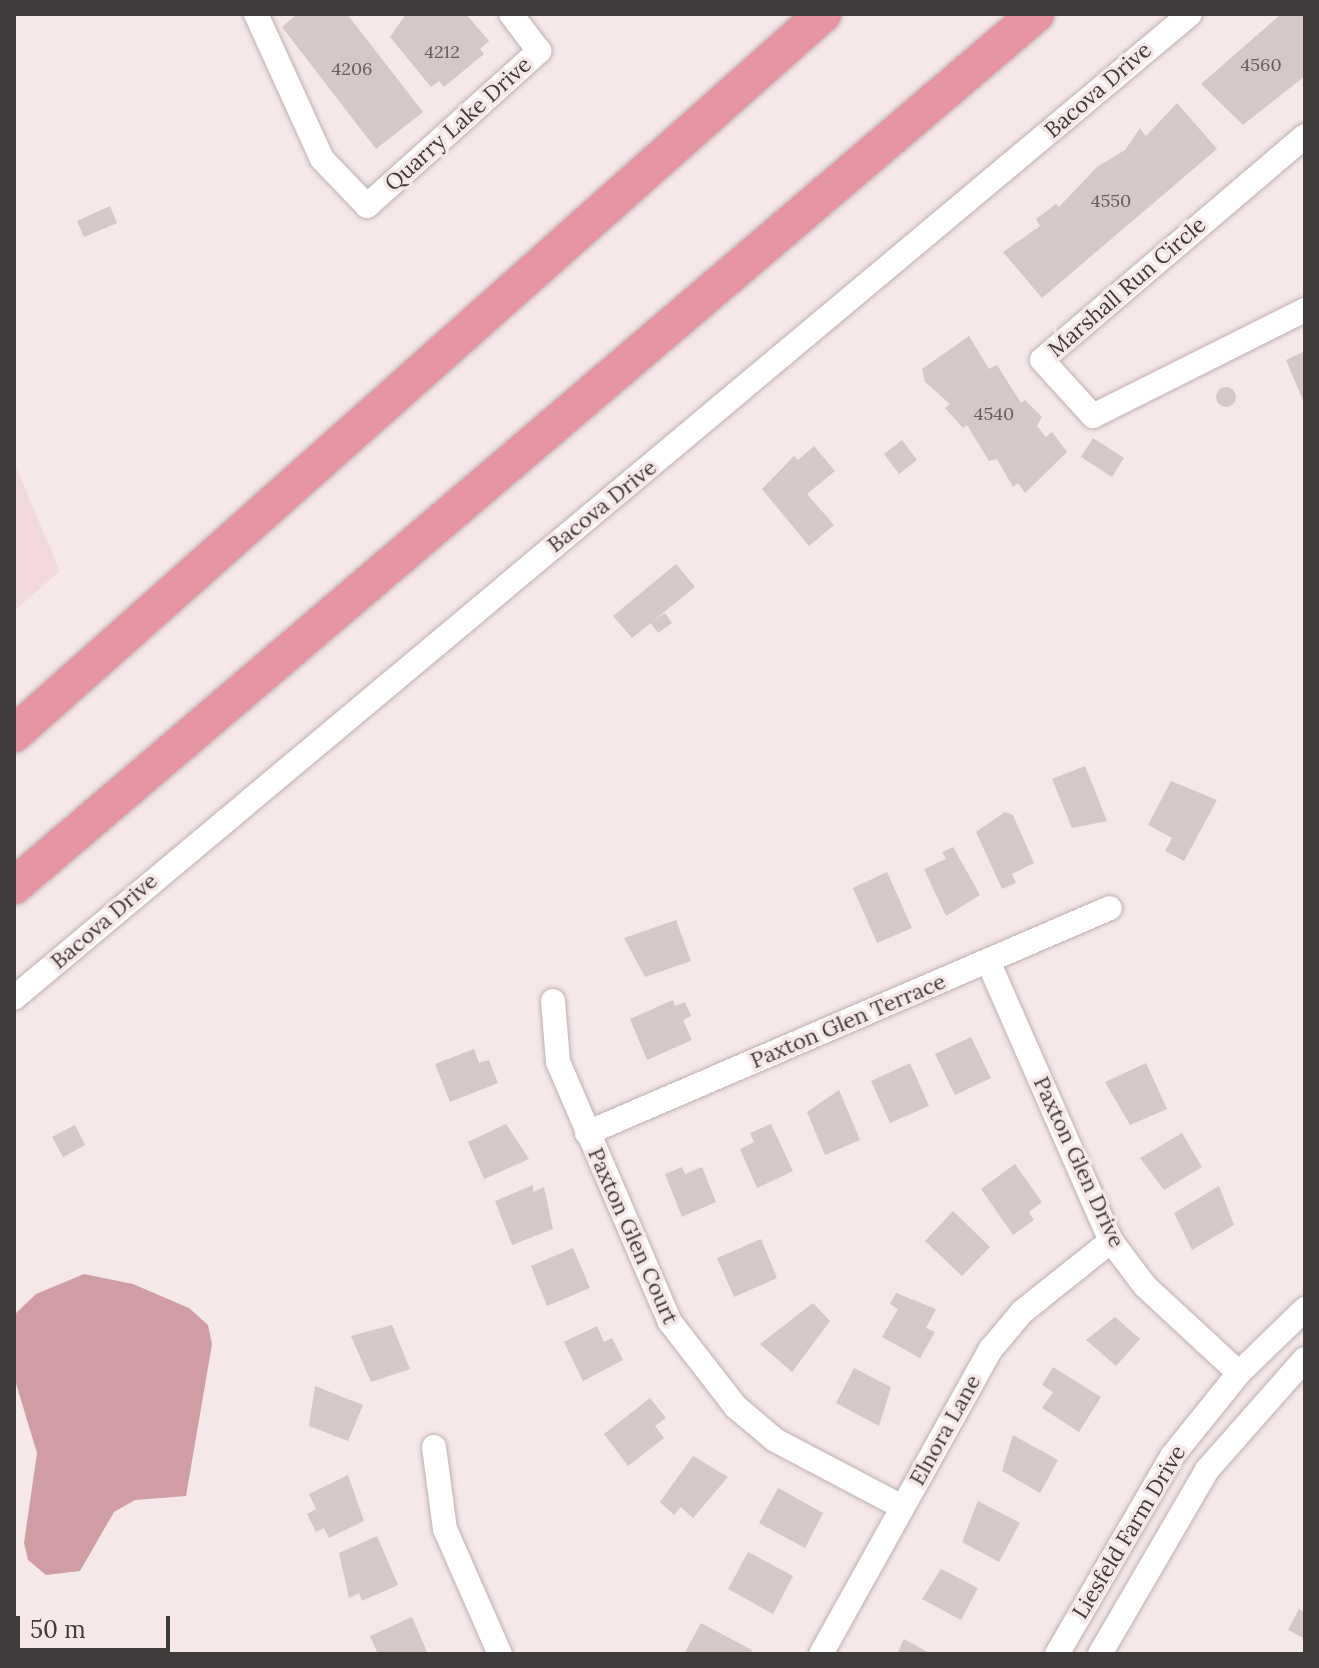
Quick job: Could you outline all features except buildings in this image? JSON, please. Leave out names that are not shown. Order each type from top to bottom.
[{"type":"highway","points":[[14,734],[823,14]]},
{"type":"highway","points":[[14,886],[1036,14]]},
{"type":"street","name":"Quarry Lake Drive","points":[[256,14],[322,159],[367,206],[539,51],[511,14]]},
{"type":"street","name":"Bacova Drive","points":[[14,998],[872,285],[1190,14]]},
{"type":"street","name":"Marshall Run Circle","points":[[1305,136],[1042,360],[1093,416],[1305,310]]},
{"type":"street","name":"Paxton Glen Terrace","points":[[587,1133],[1110,908]]},
{"type":"street","name":"Paxton Glen Drive","points":[[988,961],[1111,1241],[1145,1286],[1239,1373]]},
{"type":"street","name":"Paxton Glen Court","points":[[553,1001],[558,1062],[646,1275],[699,1365],[775,1440],[902,1507]]},
{"type":"street","name":"Elnora Lane","points":[[821,1654],[991,1349],[1022,1312],[1111,1241]]},
{"type":"street","name":"Liesfeld Farm Drive","points":[[1057,1654],[1139,1507],[1239,1373],[1305,1309]]},
{"type":"street","name":"Liesfeld Farm Drive","points":[[1100,1654],[1207,1470],[1305,1359]]},
{"type":"street","points":[[434,1447],[445,1529],[500,1654]]},
{"type":"shaded area","points":[[14,463],[60,571],[14,611]]},
{"type":"shaded area","points":[[84,1274],[133,1284],[189,1308],[208,1325],[212,1344],[186,1496],[135,1500],[114,1512],[80,1571],[46,1575],[28,1560],[24,1543],[37,1453],[14,1377],[14,1315],[36,1294]]}]
